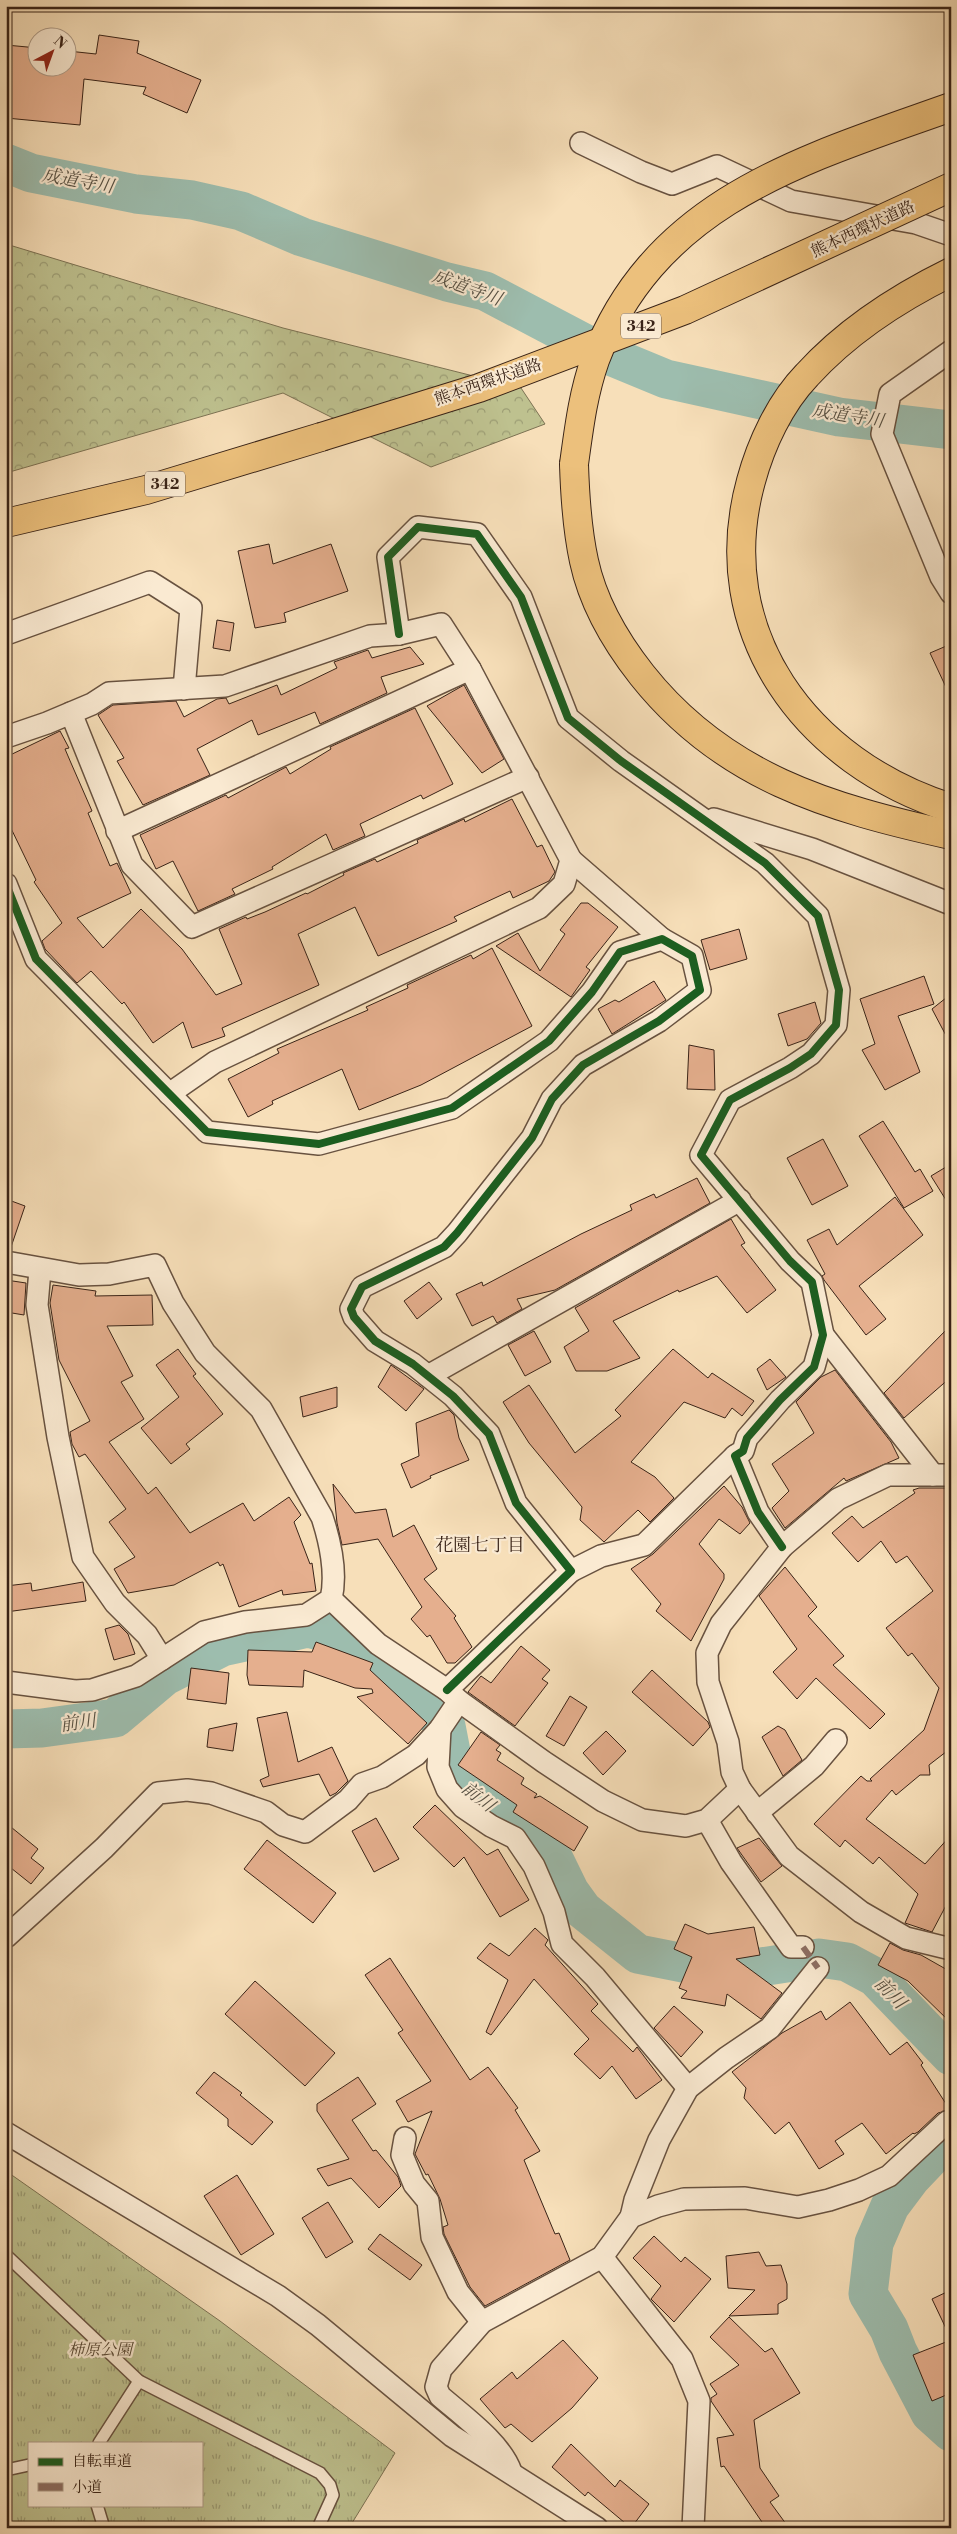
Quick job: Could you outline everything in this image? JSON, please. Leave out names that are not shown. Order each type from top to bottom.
[{"type":"highway","points":[[951,107],[779,171],[735,194],[683,234],[646,271],[620,308],[596,360],[582,406],[574,464],[576,511],[585,563],[602,614],[628,658],[663,701],[707,741],[755,771],[808,796],[875,818],[951,835]]},
{"type":"highway","name":"熊本西環状道路","points":[[6,524],[146,490],[479,388],[685,310],[951,187]]},
{"type":"highway","points":[[951,272],[886,308],[841,342],[806,376],[778,415],[757,458],[743,508],[740,555],[745,598],[756,638],[779,681],[807,720],[842,752],[881,778],[932,802],[951,808]]},
{"type":"street","points":[[582,143],[641,172],[672,184],[717,166],[791,201],[916,223],[951,235]]},
{"type":"street","points":[[951,351],[890,394],[882,434],[941,577],[951,593]]},
{"type":"street","points":[[6,1937],[104,1848],[158,1793],[187,1790],[211,1794],[266,1812],[283,1825],[305,1832],[348,1800],[362,1784],[382,1777],[416,1755],[449,1708],[571,1572],[601,1556],[644,1545],[735,1456],[744,1451],[747,1438],[780,1400],[814,1368],[823,1335],[812,1282],[790,1261],[701,1155],[730,1100],[790,1068],[810,1054],[836,1025],[839,990],[818,916],[765,863],[621,761],[568,718],[521,597],[477,534],[418,527],[388,557],[399,634]]},
{"type":"street","points":[[6,634],[150,582],[191,608],[184,689]]},
{"type":"street","points":[[6,737],[71,713],[110,693],[225,686],[370,636],[399,634],[441,624],[470,669],[571,860],[662,939],[692,956],[700,990],[659,1021],[583,1065],[552,1099],[532,1138],[444,1247],[362,1287],[351,1309],[354,1318],[375,1341],[428,1376],[453,1396],[489,1434],[516,1503],[571,1572]]},
{"type":"street","points":[[117,831],[470,669]]},
{"type":"street","points":[[71,713],[132,865],[192,927],[528,777]]},
{"type":"street","points":[[693,812],[812,849],[951,904]]},
{"type":"street","points":[[169,1094],[215,1062],[539,908],[564,884],[571,860]]},
{"type":"street","points":[[6,884],[36,959],[207,1132],[319,1144],[452,1108],[549,1041],[592,992],[620,952],[662,939]]},
{"type":"street","points":[[428,1376],[740,1200]]},
{"type":"street","points":[[6,1262],[40,1270],[79,1275],[109,1274],[155,1265],[173,1303],[205,1353],[261,1409],[322,1517],[328,1536],[334,1588],[331,1599],[306,1615],[245,1622],[204,1632],[136,1676],[92,1690],[74,1691],[6,1682]]},
{"type":"street","points":[[40,1270],[37,1305],[58,1437],[83,1557],[115,1603],[147,1635],[162,1659]]},
{"type":"street","points":[[823,1335],[942,1475]]},
{"type":"street","points":[[735,1456],[758,1512],[782,1546]]},
{"type":"street","points":[[942,1475],[888,1475],[838,1499],[782,1546],[721,1624],[707,1653],[708,1682],[728,1742],[732,1772],[740,1789],[789,1856],[861,1912],[906,1938],[951,1949]]},
{"type":"street","points":[[331,1599],[449,1708],[596,1796],[642,1820],[686,1826],[707,1820],[740,1789]]},
{"type":"street","points":[[449,1708],[438,1767],[447,1789],[463,1807],[491,1826],[515,1838],[538,1875],[554,1912],[562,1944],[595,1977],[688,2088]]},
{"type":"street","points":[[757,1813],[814,1766],[836,1740]]},
{"type":"street","points":[[707,1820],[731,1862],[791,1947],[802,1947]]},
{"type":"street","points":[[511,2472],[508,2462],[497,2448],[440,2396],[436,2387],[441,2369],[482,2322],[602,2258],[632,2217],[635,2200],[659,2140],[688,2088],[726,2058],[770,2028],[818,1968]]},
{"type":"street","points":[[632,2217],[658,2206],[684,2199],[745,2198],[798,2207],[828,2200],[889,2176],[949,2123]]},
{"type":"street","points":[[6,2133],[278,2296],[318,2326],[452,2436],[597,2528]]},
{"type":"street","points":[[405,2138],[402,2155],[414,2184],[428,2201],[432,2237],[458,2292],[482,2322]]},
{"type":"street","points":[[602,2258],[682,2359],[699,2401],[694,2528]]},
{"type":"lane","points":[[6,2255],[139,2381],[320,2473],[330,2485],[333,2495],[318,2528]]},
{"type":"lane","points":[[100,2442],[139,2381]]},
{"type":"lane","points":[[6,2470],[28,2465]]},
{"type":"lane","points":[[97,2506],[104,2528]]},
{"type":"green space","points":[[6,244],[283,328],[521,388],[545,424],[431,467],[283,393],[6,473]]},
{"type":"green space","name":"柿原公園","points":[[6,2171],[220,2321],[395,2453],[349,2528],[6,2528]]},
{"type":"building","points":[[99,35],[139,41],[137,53],[201,80],[187,113],[143,94],[146,87],[84,79],[80,125],[6,118],[6,45],[28,47],[28,78],[78,78],[78,52],[96,54]]},
{"type":"building","points":[[269,544],[273,564],[331,544],[348,591],[284,613],[286,622],[255,628],[238,551]]},
{"type":"building","points":[[217,620],[234,623],[230,651],[213,648]]},
{"type":"building","points":[[951,644],[951,698],[930,653]]},
{"type":"building","points":[[410,647],[424,664],[381,677],[387,693],[320,724],[315,712],[258,735],[252,720],[197,749],[210,775],[143,805],[117,761],[124,758],[98,715],[113,705],[176,701],[184,717],[217,699],[226,698],[229,704],[277,685],[281,695],[337,668],[334,662],[368,650],[372,658]]},
{"type":"building","points":[[464,685],[504,759],[482,773],[427,706]]},
{"type":"building","points":[[415,708],[453,784],[423,799],[421,795],[360,824],[365,836],[333,850],[326,834],[272,867],[273,869],[232,889],[235,894],[198,911],[173,861],[156,869],[140,835],[226,795],[228,798],[286,767],[290,774],[331,749],[330,747]]},
{"type":"building","points":[[60,731],[69,748],[65,749],[92,811],[88,813],[110,866],[117,863],[131,893],[77,918],[103,948],[141,909],[182,949],[216,995],[242,984],[219,929],[307,894],[344,875],[343,873],[375,859],[377,862],[418,843],[417,840],[464,819],[465,822],[512,799],[537,847],[542,845],[555,872],[549,881],[513,898],[510,891],[454,917],[457,921],[378,956],[355,907],[298,934],[319,985],[222,1028],[225,1036],[192,1048],[183,1022],[153,1043],[124,1002],[122,1004],[91,971],[77,983],[45,949],[42,941],[62,923],[34,882],[36,880],[6,818],[6,757]]},
{"type":"building","points":[[581,903],[588,903],[618,927],[586,967],[590,970],[571,997],[496,946],[518,933],[540,971],[565,934],[560,930]]},
{"type":"building","points":[[739,929],[747,959],[710,970],[701,940]]},
{"type":"building","points":[[492,948],[532,1026],[421,1085],[359,1110],[342,1069],[272,1101],[273,1104],[248,1117],[228,1079],[279,1053],[277,1049],[368,1010],[366,1007],[408,988],[407,985],[471,955],[473,959]]},
{"type":"building","points":[[924,976],[934,1004],[898,1016],[920,1072],[885,1090],[862,1050],[875,1044],[860,999]]},
{"type":"building","points":[[654,981],[666,1000],[612,1034],[598,1009],[615,1000],[619,1002]]},
{"type":"building","points":[[951,994],[951,1045],[932,1009]]},
{"type":"building","points":[[815,1002],[821,1023],[807,1039],[788,1046],[778,1014]]},
{"type":"building","points":[[689,1045],[714,1050],[715,1090],[687,1089]]},
{"type":"building","points":[[883,1121],[915,1172],[920,1169],[933,1191],[904,1208],[859,1136]]},
{"type":"building","points":[[823,1139],[848,1186],[812,1205],[787,1158]]},
{"type":"building","points":[[951,1164],[951,1208],[931,1176]]},
{"type":"building","points":[[697,1178],[710,1203],[555,1290],[517,1299],[522,1309],[497,1323],[493,1316],[472,1326],[456,1294],[482,1282],[483,1286],[581,1234],[632,1210],[630,1205],[654,1194],[656,1198]]},
{"type":"building","points":[[895,1197],[923,1235],[859,1286],[886,1319],[866,1335],[824,1280],[822,1276],[825,1274],[807,1240],[829,1229],[837,1245]]},
{"type":"building","points":[[6,1199],[25,1206],[10,1250],[6,1250]]},
{"type":"building","points":[[731,1219],[745,1243],[741,1245],[776,1290],[747,1313],[717,1276],[679,1292],[678,1290],[613,1321],[640,1358],[607,1371],[576,1371],[564,1347],[589,1331],[575,1308]]},
{"type":"building","points":[[6,1280],[26,1283],[24,1315],[6,1312]]},
{"type":"building","points":[[429,1282],[442,1299],[417,1319],[404,1301]]},
{"type":"building","points":[[53,1285],[96,1291],[95,1296],[152,1295],[153,1325],[107,1326],[133,1376],[121,1382],[144,1419],[109,1442],[148,1494],[156,1487],[190,1533],[243,1503],[254,1521],[289,1497],[301,1515],[294,1522],[310,1564],[312,1563],[316,1591],[283,1595],[282,1590],[239,1607],[223,1564],[220,1566],[218,1562],[174,1585],[128,1593],[114,1569],[135,1557],[109,1522],[126,1509],[85,1454],[79,1457],[72,1444],[70,1432],[90,1421],[59,1360],[50,1303]]},
{"type":"building","points":[[951,1325],[951,1377],[904,1418],[884,1393]]},
{"type":"building","points":[[534,1331],[551,1362],[525,1376],[508,1345]]},
{"type":"building","points":[[178,1349],[196,1374],[193,1376],[223,1414],[186,1444],[190,1449],[171,1464],[141,1428],[179,1397],[156,1365]]},
{"type":"building","points":[[673,1349],[708,1378],[712,1373],[754,1401],[742,1416],[732,1408],[725,1418],[684,1402],[631,1462],[655,1477],[674,1498],[650,1522],[638,1510],[604,1542],[580,1520],[582,1507],[529,1443],[503,1402],[529,1385],[575,1453],[621,1416],[615,1410]]},
{"type":"building","points":[[770,1359],[786,1377],[767,1390],[757,1369]]},
{"type":"building","points":[[391,1365],[424,1389],[406,1411],[378,1387]]},
{"type":"building","points":[[835,1370],[891,1442],[899,1458],[846,1481],[844,1478],[785,1528],[772,1508],[789,1491],[772,1464],[814,1433],[796,1402],[821,1377]]},
{"type":"building","points":[[337,1387],[337,1407],[303,1417],[300,1397]]},
{"type":"building","points":[[449,1410],[454,1415],[459,1438],[469,1460],[430,1476],[431,1478],[411,1488],[401,1464],[419,1456],[416,1423]]},
{"type":"building","points":[[333,1484],[355,1513],[386,1509],[393,1537],[414,1525],[437,1569],[424,1579],[456,1616],[454,1618],[472,1647],[455,1663],[447,1663],[430,1635],[427,1637],[411,1619],[422,1607],[378,1539],[342,1545],[337,1523]]},
{"type":"building","points":[[724,1486],[742,1507],[750,1523],[740,1534],[719,1519],[699,1544],[724,1574],[724,1579],[691,1641],[656,1611],[661,1604],[631,1569],[653,1554]]},
{"type":"building","points":[[919,1488],[951,1488],[951,1748],[929,1765],[930,1775],[920,1775],[896,1795],[892,1790],[866,1819],[925,1864],[951,1835],[951,1896],[932,1932],[905,1923],[918,1894],[879,1857],[873,1864],[845,1840],[840,1847],[814,1824],[861,1776],[867,1781],[872,1781],[870,1779],[924,1730],[939,1688],[912,1653],[908,1656],[886,1628],[933,1591],[907,1556],[896,1563],[881,1541],[858,1562],[832,1533],[852,1516],[863,1528],[915,1493],[913,1490]]},
{"type":"building","points":[[785,1567],[817,1607],[808,1616],[844,1656],[833,1665],[885,1714],[870,1729],[816,1678],[797,1699],[773,1672],[797,1649],[759,1596]]},
{"type":"building","points":[[83,1582],[86,1601],[6,1612],[6,1586],[31,1583],[32,1591]]},
{"type":"building","points":[[119,1625],[128,1634],[135,1654],[114,1660],[105,1629]]},
{"type":"building","points":[[316,1642],[373,1663],[370,1670],[427,1723],[408,1744],[357,1697],[373,1693],[372,1689],[355,1688],[304,1670],[303,1687],[249,1685],[247,1675],[248,1650],[312,1652]]},
{"type":"building","points":[[521,1646],[550,1670],[542,1679],[548,1683],[515,1726],[468,1692],[481,1676],[491,1683]]},
{"type":"building","points":[[191,1668],[229,1673],[226,1704],[187,1699]]},
{"type":"building","points":[[652,1670],[708,1722],[710,1727],[693,1746],[632,1692]]},
{"type":"building","points":[[570,1696],[587,1707],[564,1746],[546,1736]]},
{"type":"building","points":[[287,1712],[298,1762],[332,1747],[348,1781],[336,1793],[330,1796],[319,1774],[263,1787],[260,1780],[269,1776],[257,1718]]},
{"type":"building","points":[[237,1723],[233,1751],[207,1747],[209,1729]]},
{"type":"building","points":[[778,1726],[785,1730],[802,1760],[783,1776],[762,1737]]},
{"type":"building","points":[[606,1731],[626,1751],[603,1775],[583,1753]]},
{"type":"building","points":[[481,1732],[500,1745],[496,1750],[501,1753],[497,1760],[524,1778],[521,1784],[537,1794],[534,1798],[540,1796],[588,1827],[574,1851],[513,1812],[517,1805],[458,1765]]},
{"type":"building","points":[[435,1805],[487,1855],[498,1849],[529,1900],[500,1917],[464,1857],[454,1867],[413,1827]]},
{"type":"building","points":[[376,1818],[399,1859],[374,1872],[352,1831]]},
{"type":"building","points":[[6,1823],[38,1849],[31,1858],[44,1868],[31,1884],[6,1864]]},
{"type":"building","points":[[759,1838],[782,1866],[761,1882],[737,1848]]},
{"type":"building","points":[[267,1840],[336,1893],[313,1923],[244,1869]]},
{"type":"building","points":[[685,1924],[708,1934],[754,1927],[760,1955],[736,1959],[782,1993],[761,2019],[727,1994],[725,2006],[681,1998],[687,1991],[679,1988],[692,1957],[674,1949]]},
{"type":"building","points":[[535,1928],[548,1940],[545,1945],[598,2004],[591,2011],[633,2052],[637,2047],[662,2080],[636,2099],[612,2066],[600,2079],[574,2054],[589,2039],[534,1979],[491,2035],[486,2032],[508,1980],[477,1958],[490,1943],[509,1956]]},
{"type":"building","points":[[890,1943],[903,1950],[921,1955],[951,1972],[951,2023],[908,1981],[878,1965]]},
{"type":"building","points":[[390,1958],[470,2080],[488,2067],[518,2108],[515,2110],[540,2151],[524,2160],[555,2234],[559,2233],[570,2260],[485,2306],[470,2287],[444,2234],[443,2227],[448,2225],[440,2199],[428,2174],[426,2175],[415,2154],[432,2111],[408,2122],[396,2101],[431,2081],[398,2033],[403,2030],[365,1975]]},
{"type":"building","points":[[255,1981],[335,2053],[305,2086],[225,2014]]},
{"type":"building","points":[[850,2002],[890,2055],[907,2042],[923,2063],[921,2065],[950,2110],[938,2113],[918,2132],[913,2133],[886,2154],[862,2123],[835,2141],[844,2154],[819,2169],[789,2122],[775,2134],[744,2098],[746,2088],[732,2072],[782,2033],[821,2011],[826,2020]]},
{"type":"building","points":[[674,2006],[703,2032],[681,2057],[654,2028]]},
{"type":"building","points":[[214,2072],[242,2093],[240,2095],[273,2122],[252,2145],[228,2126],[228,2119],[196,2093]]},
{"type":"building","points":[[358,2077],[376,2104],[352,2120],[373,2151],[376,2150],[398,2177],[401,2186],[379,2208],[351,2178],[328,2186],[317,2169],[349,2159],[317,2111],[317,2104]]},
{"type":"building","points":[[237,2175],[274,2234],[241,2255],[204,2196]]},
{"type":"building","points":[[328,2202],[353,2242],[326,2258],[302,2218]]},
{"type":"building","points":[[380,2234],[422,2265],[410,2280],[368,2249]]},
{"type":"building","points":[[654,2236],[681,2262],[685,2257],[711,2279],[674,2322],[651,2299],[661,2286],[633,2258]]},
{"type":"building","points":[[759,2252],[766,2266],[781,2265],[787,2284],[787,2299],[778,2304],[778,2314],[729,2316],[755,2290],[728,2288],[726,2256]]},
{"type":"building","points":[[951,2290],[951,2339],[932,2299]]},
{"type":"building","points":[[729,2317],[765,2352],[772,2348],[800,2393],[754,2420],[760,2468],[779,2496],[770,2502],[789,2528],[766,2528],[724,2466],[721,2467],[717,2438],[734,2435],[711,2401],[711,2398],[717,2394],[710,2384],[739,2365],[710,2337]]},
{"type":"building","points":[[563,2340],[598,2378],[572,2408],[532,2442],[511,2424],[505,2428],[480,2399],[512,2372],[517,2379]]},
{"type":"building","points":[[951,2340],[951,2393],[932,2401],[913,2355]]},
{"type":"building","points":[[571,2444],[615,2487],[620,2480],[649,2504],[631,2528],[588,2492],[585,2496],[552,2467]]},
{"type":"waterway","name":"成道寺川","points":[[6,163],[31,173],[136,194],[192,200],[241,211],[302,237],[447,282],[485,291],[603,353],[666,379],[839,417],[951,430]]},
{"type":"waterway","name":"前川","points":[[6,1729],[42,1728],[115,1718],[165,1676],[222,1647],[308,1628],[356,1640],[446,1726],[457,1783],[549,1849],[570,1892],[583,1910],[638,1954],[729,1972],[819,1958],[847,1962],[875,1977],[951,2056]]},
{"type":"waterway","name":"前川","points":[[951,2136],[911,2178],[890,2206],[874,2243],[868,2294],[889,2329],[898,2352],[930,2413],[951,2432]]},
{"type":"marked path","points":[[803,1947],[818,1968]]},
{"type":"cycle path","points":[[399,634],[388,557],[418,527],[477,534],[521,597],[568,718],[621,761],[765,863],[818,916],[839,990],[836,1025],[811,1054],[790,1068],[730,1100],[701,1155],[790,1261],[812,1282],[823,1335],[814,1367],[780,1400],[747,1438],[743,1451],[735,1456],[758,1512],[782,1547]]},
{"type":"cycle path","points":[[6,884],[36,959],[207,1132],[319,1144],[452,1108],[549,1041],[592,992],[620,952],[662,939],[692,956],[700,990],[659,1021],[583,1065],[552,1099],[532,1138],[444,1247],[362,1287],[351,1309],[354,1317],[375,1341],[413,1364],[453,1396],[489,1434],[516,1503],[571,1571],[447,1690]]},
{"type":"district","name":"花園七丁目","points":[[480,1545]]}]
